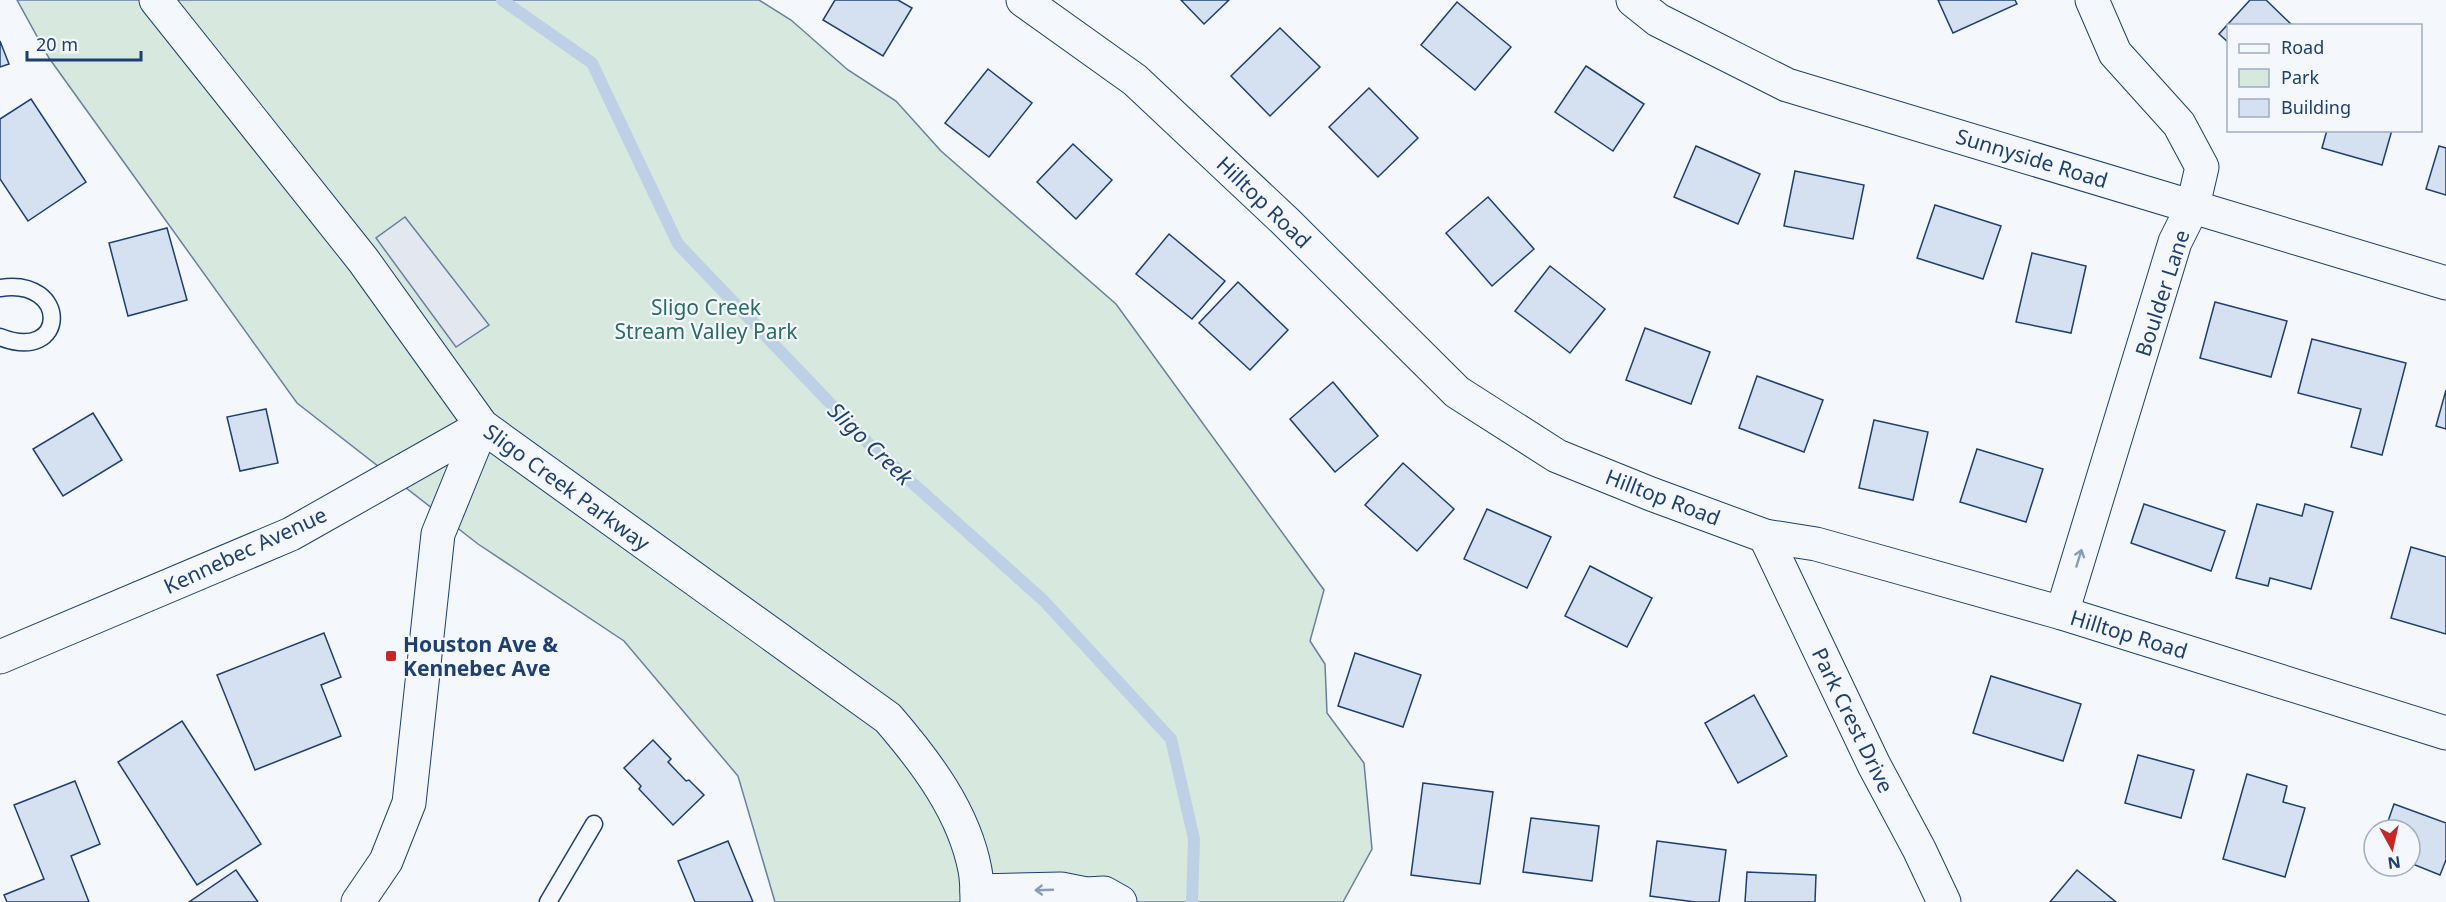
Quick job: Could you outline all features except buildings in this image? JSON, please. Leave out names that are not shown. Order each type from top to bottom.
[{"type":"street","name":"Sligo Creek Parkway","points":[[156,0],[363,260],[482,426],[888,718],[924,759],[946,794],[975,870],[977,896]]},
{"type":"street","name":"Hilltop Road","points":[[1023,0],[1135,80],[1285,221],[1457,392],[1557,456],[1651,495],[1701,511],[1765,536],[1816,544],[2062,614],[2446,733]]},
{"type":"street","name":"Sunnyside Road","points":[[1633,0],[1658,20],[1787,86],[2446,283]]},
{"type":"street","name":"Boulder Lane","points":[[2062,614],[2175,242],[2193,206],[2202,167],[2179,124],[2115,53],[2092,0]]},
{"type":"street","name":"Kennebec Avenue","points":[[0,657],[291,534],[482,426]]},
{"type":"street","points":[[358,902],[386,861],[408,803],[438,534],[482,426]]},
{"type":"street","name":"Park Crest Drive","points":[[1765,536],[1868,754],[1919,849],[1944,902]]},
{"type":"street","points":[[977,896],[1061,889],[1086,894],[1104,893],[1120,902]]},
{"type":"lane","points":[[0,288],[20,286],[35,292],[47,301],[52,313],[51,327],[44,336],[30,342],[16,343],[0,337]]},
{"type":"lane","points":[[548,902],[594,824]]},
{"type":"green space","name":"Sligo Creek Stream Valley Park","points":[[17,0],[759,0],[791,20],[848,70],[896,101],[941,151],[1116,304],[1324,590],[1310,641],[1325,664],[1327,713],[1364,763],[1372,849],[1343,902],[775,902],[738,776],[624,641],[478,544],[297,403],[49,58]]},
{"type":"shaded area","points":[[405,217],[489,325],[456,347],[376,238]]},
{"type":"waterway","name":"Sligo Creek","points":[[502,0],[592,63],[678,244],[869,444],[1044,601],[1171,739],[1194,839],[1192,902]]},
{"type":"place","name":"Houston Ave & Kennebec Ave","points":[[391,656]]}]
